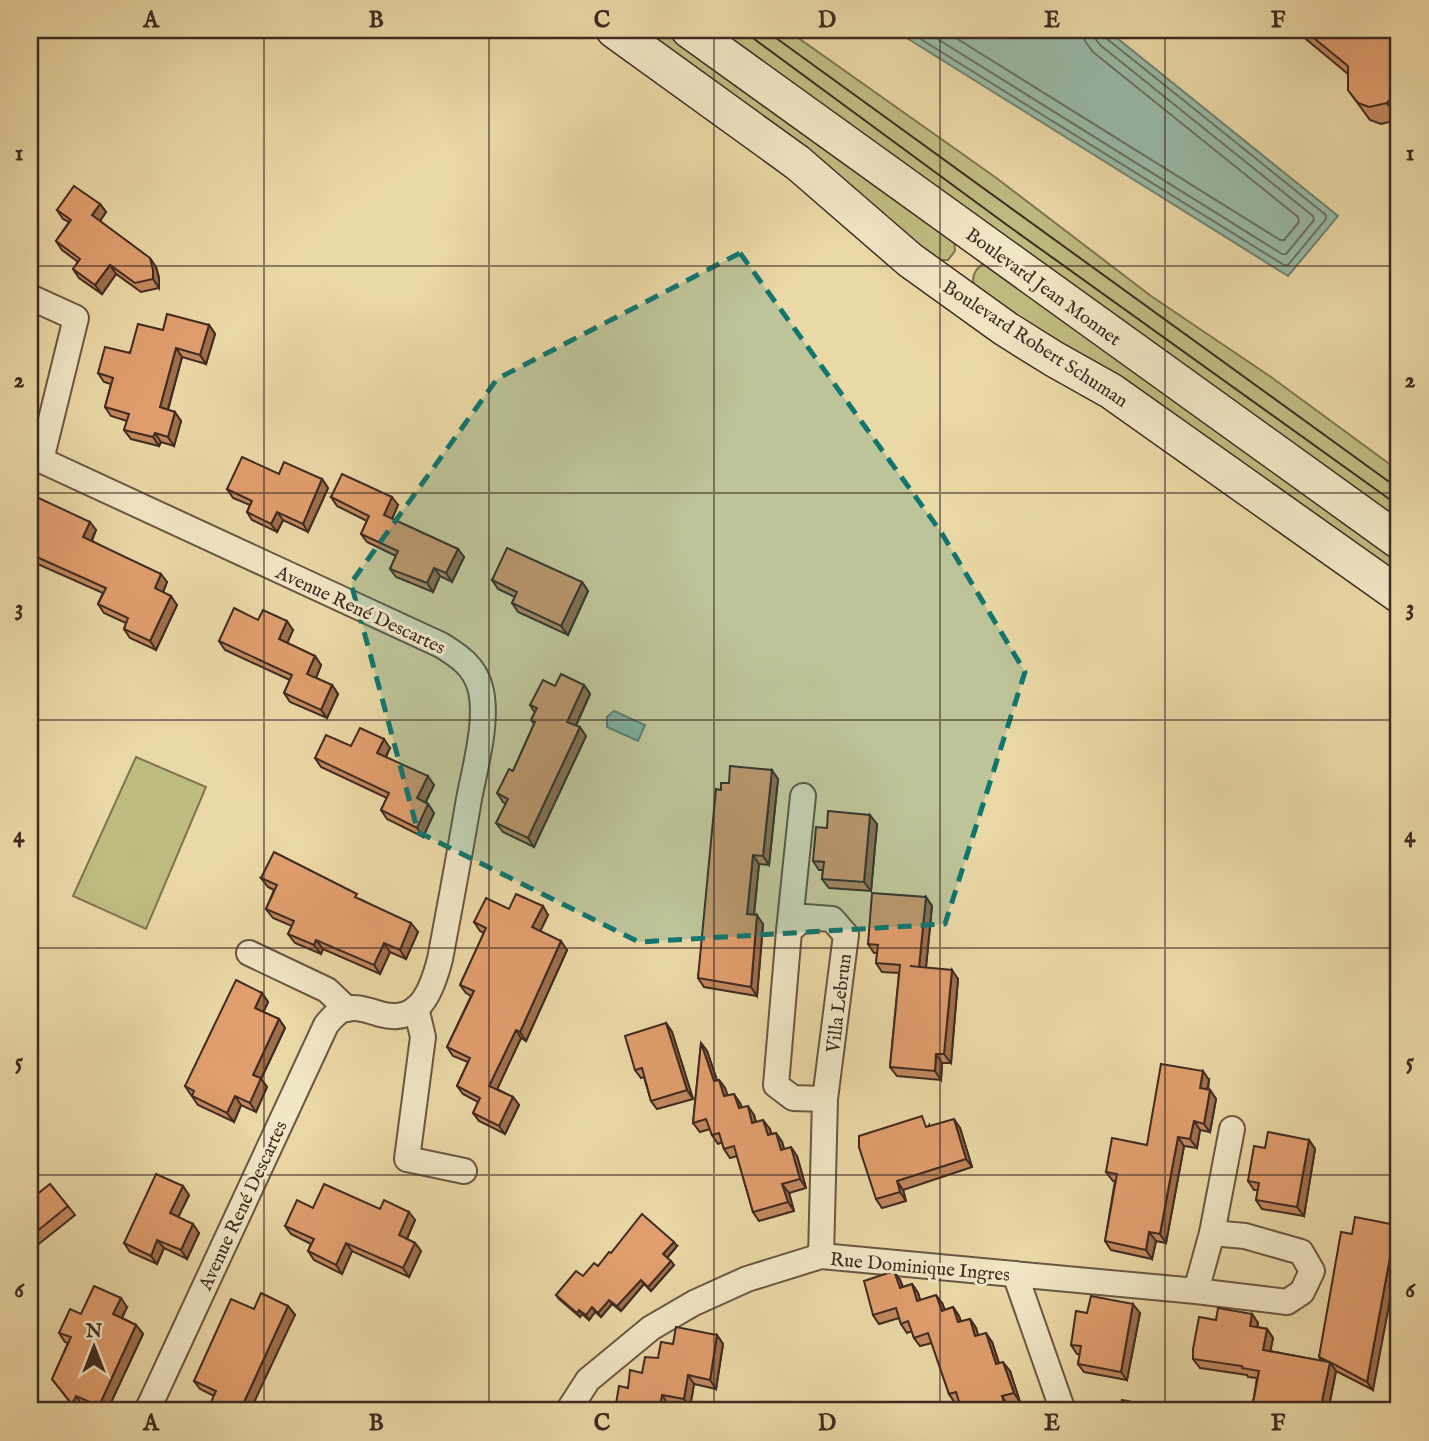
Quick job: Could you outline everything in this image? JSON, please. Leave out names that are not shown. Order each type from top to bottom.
[{"type":"main road","name":"Boulevard Robert Schuman","points":[[614,30],[798,163],[910,260],[1006,329],[1111,391],[1399,595]]},
{"type":"main road","name":"Boulevard Jean Monnet","points":[[689,30],[1399,541]]},
{"type":"street","name":"Avenue René Descartes","points":[[30,297],[76,318],[36,457],[441,645],[463,658],[473,672],[480,686],[483,705],[478,750],[440,959],[433,987],[416,1008]]},
{"type":"street","points":[[803,796],[776,1085],[793,1098],[825,1099]]},
{"type":"street","name":"Villa Lebrun","points":[[789,931],[805,917],[832,919],[846,935],[825,1099],[821,1256]]},
{"type":"street","points":[[249,953],[327,990],[347,1009],[357,1007],[392,1017],[410,1013],[416,1008],[423,1037],[407,1159],[464,1171]]},
{"type":"street","name":"Avenue René Descartes","points":[[147,1411],[326,1025],[340,1011],[347,1009]]},
{"type":"street","points":[[1196,1290],[1212,1233],[1232,1129]]},
{"type":"street","name":"Rue Dominique Ingres","points":[[568,1411],[588,1380],[651,1328],[694,1303],[747,1279],[821,1256],[1196,1290],[1287,1302],[1302,1292],[1312,1271],[1301,1252],[1245,1236],[1212,1233]]},
{"type":"street","points":[[1015,1275],[1063,1411]]},
{"type":"highlighted area","points":[[740,253],[941,532],[1025,672],[945,924],[639,942],[418,832],[351,583],[497,379]]},
{"type":"shaded area","points":[[639,30],[666,30],[954,239],[955,251],[948,260],[937,260]]},
{"type":"shaded area","points":[[712,30],[787,30],[995,177],[1151,296],[1271,377],[1399,471],[1399,528]]},
{"type":"shaded area","points":[[985,263],[1399,560],[1399,579],[975,289],[974,274]]},
{"type":"shaded area","points":[[136,757],[206,787],[146,929],[73,896]]},
{"type":"water","points":[[894,30],[1107,30],[1338,216],[1288,276]]},
{"type":"water","points":[[614,711],[645,725],[638,741],[607,727],[607,717]]},
{"type":"building","points":[[1304,30],[1399,30],[1399,87],[1387,103],[1369,107],[1358,103],[1348,90],[1348,66]]},
{"type":"building","points":[[74,186],[100,204],[92,215],[150,258],[153,279],[135,283],[110,265],[95,285],[73,269],[80,259],[56,241],[71,220],[57,210]]},
{"type":"building","points":[[167,314],[209,325],[200,355],[176,348],[160,407],[175,412],[168,437],[155,433],[153,437],[124,430],[129,414],[105,407],[113,378],[98,373],[105,347],[130,353],[138,324],[163,330]]},
{"type":"building","points":[[242,457],[279,474],[284,462],[322,479],[303,524],[277,512],[271,524],[247,512],[252,501],[227,489]]},
{"type":"building","points":[[342,474],[392,497],[384,515],[458,549],[446,573],[434,568],[427,583],[390,569],[398,551],[361,534],[369,516],[331,497]]},
{"type":"building","points":[[30,494],[90,522],[83,537],[161,574],[155,588],[171,596],[150,641],[124,629],[128,618],[98,604],[106,588],[30,554]]},
{"type":"building","points":[[507,548],[582,582],[561,626],[512,603],[517,592],[492,580]]},
{"type":"building","points":[[234,608],[258,620],[263,610],[287,621],[279,639],[315,656],[307,674],[332,685],[321,710],[284,693],[292,675],[219,641]]},
{"type":"building","points":[[561,674],[584,685],[567,722],[580,727],[528,838],[496,823],[508,799],[497,793],[509,769],[513,771],[535,722],[531,720],[537,708],[530,705],[543,680],[555,686]]},
{"type":"building","points":[[360,728],[384,739],[377,753],[428,776],[417,798],[428,804],[417,828],[381,810],[389,793],[315,758],[326,735],[351,746]]},
{"type":"building","points":[[730,766],[772,770],[763,856],[753,855],[747,914],[757,915],[751,987],[698,978],[716,789],[721,790],[721,783],[729,783]]},
{"type":"building","points":[[828,811],[870,815],[864,882],[822,879],[824,862],[813,861],[816,827],[827,828]]},
{"type":"building","points":[[274,852],[357,894],[355,897],[411,923],[400,950],[384,943],[374,965],[316,940],[314,945],[288,934],[294,921],[266,909],[277,885],[261,878]]},
{"type":"building","points":[[872,893],[926,897],[919,967],[952,970],[944,1054],[936,1054],[935,1071],[890,1067],[900,965],[876,963],[878,945],[868,944]]},
{"type":"building","points":[[516,894],[543,906],[532,927],[561,941],[520,1032],[516,1030],[489,1086],[513,1097],[499,1126],[473,1113],[480,1098],[457,1086],[470,1058],[447,1047],[474,991],[460,985],[486,928],[474,922],[486,898],[509,909]]},
{"type":"building","points":[[236,980],[262,993],[255,1008],[279,1019],[253,1075],[261,1078],[250,1103],[235,1096],[227,1113],[192,1096],[194,1091],[185,1086]]},
{"type":"building","points":[[666,1023],[687,1090],[651,1101],[642,1068],[635,1070],[625,1036]]},
{"type":"building","points":[[701,1043],[714,1081],[719,1080],[724,1096],[734,1094],[739,1108],[748,1106],[752,1123],[763,1120],[768,1135],[776,1133],[781,1150],[791,1147],[800,1179],[782,1184],[788,1202],[753,1212],[734,1146],[724,1149],[719,1133],[712,1135],[706,1119],[693,1123]]},
{"type":"building","points":[[1161,1064],[1203,1071],[1200,1088],[1210,1090],[1204,1124],[1194,1121],[1190,1139],[1178,1137],[1160,1234],[1149,1232],[1146,1250],[1105,1241],[1117,1174],[1106,1172],[1112,1138],[1147,1145]]},
{"type":"building","points":[[922,1116],[926,1127],[954,1119],[966,1159],[897,1181],[900,1192],[876,1199],[859,1147],[859,1136]]},
{"type":"building","points":[[1268,1132],[1309,1140],[1297,1207],[1256,1200],[1259,1183],[1248,1181],[1254,1146],[1265,1148]]},
{"type":"building","points":[[156,1174],[183,1186],[170,1213],[193,1224],[181,1250],[157,1240],[151,1256],[124,1243]]},
{"type":"building","points":[[50,1184],[68,1206],[30,1237],[30,1187],[36,1195]]},
{"type":"building","points":[[324,1184],[380,1209],[384,1200],[409,1212],[399,1235],[415,1243],[403,1268],[346,1243],[336,1265],[308,1251],[314,1239],[285,1226],[297,1200],[313,1208]]},
{"type":"building","points":[[642,1214],[674,1242],[663,1254],[671,1261],[648,1287],[641,1280],[617,1306],[609,1300],[598,1313],[592,1307],[586,1315],[579,1310],[577,1313],[556,1295],[576,1271],[583,1276],[594,1263],[598,1266]]},
{"type":"building","points":[[1355,1217],[1396,1225],[1367,1382],[1330,1362],[1320,1411],[1303,1411],[1253,1403],[1259,1371],[1193,1359],[1199,1317],[1216,1320],[1218,1308],[1252,1314],[1250,1326],[1267,1329],[1263,1350],[1329,1362],[1319,1357],[1341,1232],[1352,1234]]},
{"type":"building","points":[[894,1271],[900,1288],[912,1284],[917,1301],[936,1295],[942,1311],[953,1307],[958,1322],[970,1319],[975,1336],[986,1333],[996,1364],[1003,1362],[1014,1393],[1002,1396],[1007,1411],[962,1411],[956,1392],[949,1394],[928,1333],[914,1338],[908,1321],[901,1324],[896,1308],[873,1315],[864,1281]]},
{"type":"building","points":[[94,1286],[121,1298],[113,1314],[136,1325],[99,1406],[76,1396],[72,1404],[52,1379],[71,1337],[59,1333],[70,1309],[81,1314]]},
{"type":"building","points":[[261,1293],[288,1306],[240,1411],[207,1411],[216,1391],[194,1381],[231,1299],[254,1309]]},
{"type":"building","points":[[1091,1296],[1133,1304],[1121,1372],[1078,1364],[1081,1346],[1071,1345],[1076,1311],[1087,1313]]},
{"type":"building","points":[[676,1327],[717,1335],[710,1380],[688,1375],[684,1399],[662,1395],[659,1411],[603,1411],[605,1402],[616,1404],[619,1386],[628,1388],[630,1370],[642,1373],[645,1357],[658,1358],[661,1342],[673,1344]]},
{"type":"building","points":[[1122,1400],[1181,1411],[1120,1411]]},
{"type":"building","points":[[30,1403],[39,1411],[30,1411]]},
{"type":"tram line","points":[[742,30],[1007,225],[1399,506]]},
{"type":"tram line","points":[[765,30],[1399,489]]}]
